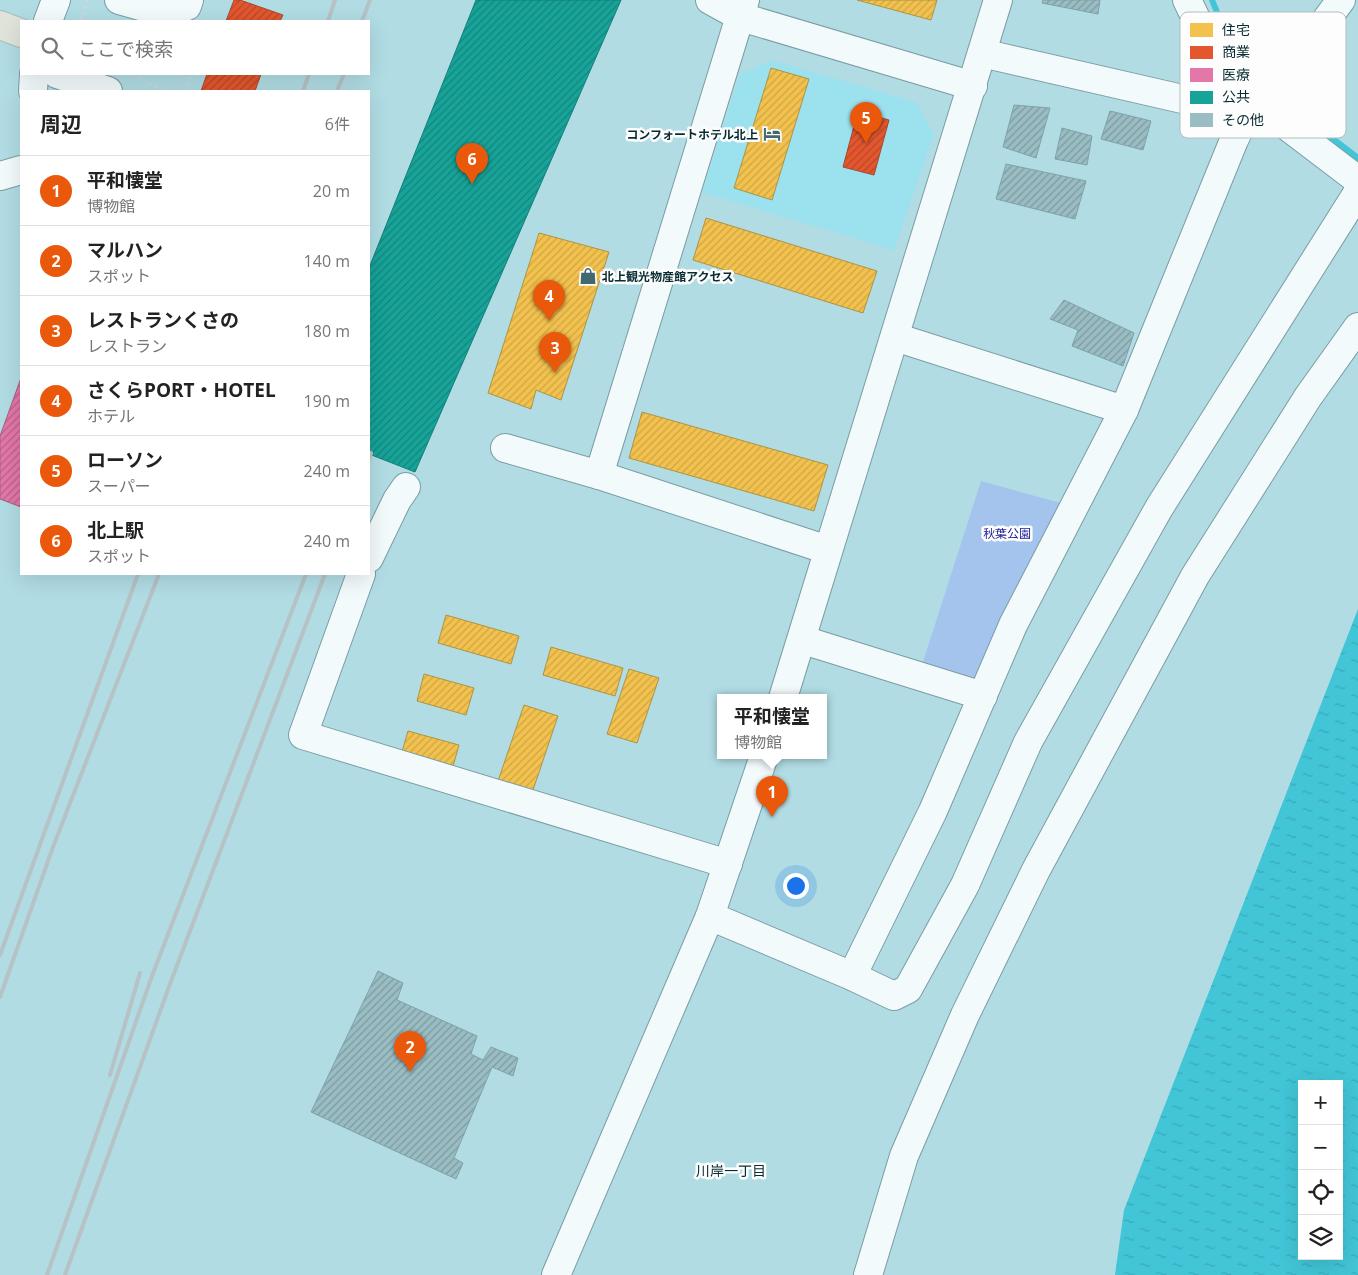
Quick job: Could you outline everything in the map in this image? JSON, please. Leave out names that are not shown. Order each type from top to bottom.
[{"type":"main road","points":[[0,25],[20,33]]},
{"type":"street","points":[[48,20],[56,0]]},
{"type":"street","points":[[119,0],[169,14],[187,6],[189,0]]},
{"type":"street","points":[[710,0],[743,8],[973,86]]},
{"type":"street","points":[[784,694],[803,640],[828,550],[973,86],[998,0]]},
{"type":"street","points":[[1187,0],[1193,12]]},
{"type":"street","points":[[1332,12],[1341,0]]},
{"type":"street","points":[[599,475],[743,8]]},
{"type":"street","points":[[982,53],[1180,98]]},
{"type":"street","points":[[33,90],[34,75]]},
{"type":"street","points":[[61,75],[105,90]]},
{"type":"street","points":[[852,976],[933,811],[1013,625],[1124,410],[1235,138]]},
{"type":"street","points":[[1303,138],[1358,180]]},
{"type":"street","points":[[710,916],[852,976],[894,996],[908,989],[965,884],[1028,742],[1154,517],[1358,192]]},
{"type":"street","points":[[868,1275],[904,1156],[965,1015],[1036,870],[1195,576],[1308,397],[1358,327]]},
{"type":"street","points":[[895,337],[1124,410]]},
{"type":"street","points":[[505,448],[599,475],[828,550]]},
{"type":"street","points":[[370,556],[397,500],[406,487]]},
{"type":"street","points":[[361,575],[303,735],[728,864]]},
{"type":"street","points":[[803,640],[983,696]]},
{"type":"street","points":[[556,1275],[710,916],[763,759]]},
{"type":"path","points":[[81,20],[87,0]]},
{"type":"path","points":[[134,75],[161,90]]},
{"type":"path","points":[[185,90],[191,75]]},
{"type":"shaded area","points":[[771,60],[916,102],[934,134],[894,250],[702,192],[740,75]]},
{"type":"green space","name":"秋葉公園","points":[[981,481],[1068,505],[977,679],[923,662]]},
{"type":"water","points":[[1358,609],[1358,1275],[1115,1275],[1124,1210]]},
{"type":"building: 住宅","points":[[857,0],[937,0],[931,20]]},
{"type":"building: 住宅","name":"コンフォートホテル北上","points":[[771,68],[809,79],[772,200],[734,188]]},
{"type":"building: 住宅","points":[[706,218],[877,271],[863,313],[693,260]]},
{"type":"building: 住宅","points":[[539,233],[609,252],[561,400],[536,390],[531,409],[488,393]]},
{"type":"building: 住宅","points":[[642,412],[828,465],[814,511],[629,458]]},
{"type":"building: 住宅","points":[[446,615],[519,636],[511,664],[438,643]]},
{"type":"building: 住宅","points":[[551,647],[623,668],[615,696],[543,675]]},
{"type":"building: 住宅","points":[[629,669],[659,678],[637,743],[607,734]]},
{"type":"building: 住宅","points":[[424,674],[474,688],[466,715],[417,701]]},
{"type":"building: 住宅","points":[[524,705],[558,716],[532,793],[498,781]]},
{"type":"building: 住宅","points":[[408,731],[459,745],[452,770],[401,755]]},
{"type":"building: 商業","points":[[234,0],[240,0],[283,15],[280,20],[226,20]]},
{"type":"building: 商業","points":[[207,75],[261,75],[255,90],[201,90]]},
{"type":"building: 商業","points":[[858,111],[889,120],[874,175],[843,167]]},
{"type":"building: 医療","points":[[20,381],[20,507],[0,499],[0,436]]},
{"type":"building: 公共","points":[[476,0],[621,0],[415,472],[370,454],[370,265]]},
{"type":"building: その他","points":[[1043,0],[1100,0],[1098,14],[1042,3]]},
{"type":"building: その他","points":[[1014,105],[1050,108],[1036,158],[1003,147]]},
{"type":"building: その他","points":[[1110,111],[1151,121],[1143,150],[1101,139]]},
{"type":"building: その他","points":[[1062,128],[1092,136],[1087,165],[1055,159]]},
{"type":"building: その他","points":[[1006,164],[1086,181],[1075,219],[996,199]]},
{"type":"building: その他","points":[[1064,300],[1134,333],[1123,366],[1072,346],[1078,330],[1050,319]]},
{"type":"building: その他","points":[[378,971],[403,983],[397,1000],[477,1036],[471,1054],[483,1060],[491,1047],[518,1058],[513,1076],[492,1067],[454,1158],[463,1163],[456,1179],[311,1112]]},
{"type":"waterway","points":[[1212,0],[1217,12]]},
{"type":"waterway","points":[[1332,138],[1358,158]]},
{"type":"railway","points":[[328,20],[335,0]]},
{"type":"railway","points":[[362,20],[370,0]]},
{"type":"railway","points":[[303,90],[309,75]]},
{"type":"railway","points":[[337,90],[344,75]]},
{"type":"railway","points":[[0,955],[138,575]]},
{"type":"railway","points":[[0,997],[53,847],[159,575]]},
{"type":"railway","points":[[47,1275],[152,976],[306,575]]},
{"type":"railway","points":[[65,1275],[170,984],[325,575]]},
{"type":"railway","points":[[110,1075],[140,973]]},
{"type":"place","name":"コンフォートホテル北上","points":[[772,134]]},
{"type":"place","name":"ローソン","points":[[866,143]]},
{"type":"place","name":"北上駅","points":[[472,184]]},
{"type":"place","name":"北上観光物産館アクセス","points":[[588,276]]},
{"type":"place","name":"さくらPORT・HOTEL","points":[[549,321]]},
{"type":"place","name":"レストランくさの","points":[[555,373]]},
{"type":"place","name":"平和懐堂","points":[[772,817]]},
{"type":"place","name":"マルハン","points":[[410,1072]]},
{"type":"district","name":"川岸一丁目","points":[[731,1170]]}]
